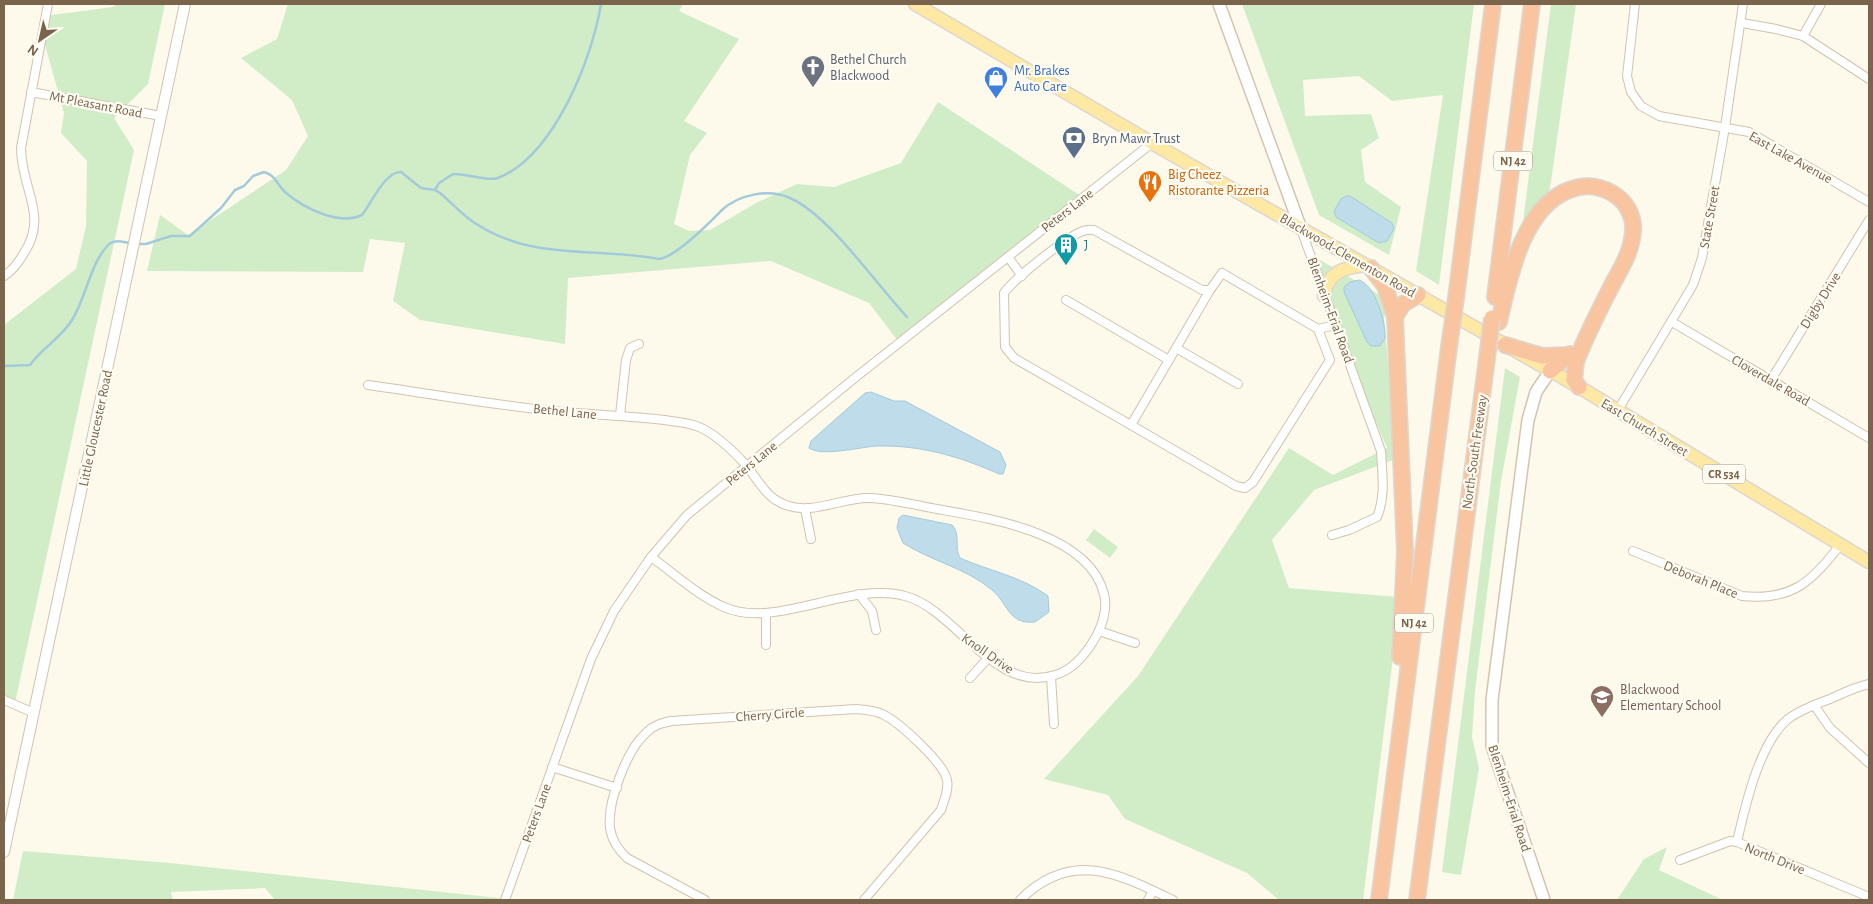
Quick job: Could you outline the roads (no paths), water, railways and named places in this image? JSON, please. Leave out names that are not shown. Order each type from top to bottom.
[{"type":"highway","name":"NJ 42","points":[[1378,900],[1493,4]]},
{"type":"highway","name":"North-South Freeway","points":[[1417,900],[1484,379],[1491,359],[1532,4]]},
{"type":"highway","points":[[1496,320],[1517,254],[1541,210],[1564,192],[1577,187],[1596,187],[1622,200],[1629,210],[1634,228],[1632,242],[1626,259],[1584,342],[1573,371],[1574,380],[1579,387]]},
{"type":"highway","points":[[1369,266],[1385,286],[1395,318],[1405,551],[1390,812]]},
{"type":"highway","points":[[1395,318],[1403,304],[1418,295]]},
{"type":"highway","points":[[1550,371],[1584,342]]},
{"type":"highway","points":[[1505,345],[1542,356],[1569,355]]},
{"type":"main road","name":"Blackwood-Clementon Road","points":[[915,4],[1152,143],[1470,325]]},
{"type":"main road","name":"Blenheim-Erial Road","points":[[1219,4],[1301,229]]},
{"type":"main road","points":[[1324,296],[1328,283],[1337,272],[1346,267],[1369,266]]},
{"type":"main road","name":"East Church Street","points":[[1470,325],[1618,410],[1869,562]]},
{"type":"main road","name":"Blenheim-Erial Road","points":[[1544,900],[1500,771],[1490,733],[1492,700],[1528,420],[1536,392],[1550,371]]},
{"type":"street","points":[[4,276],[18,263],[32,242],[36,226],[34,207],[21,164],[22,134],[48,4]]},
{"type":"street","name":"Little Gloucester Road","points":[[4,852],[185,4]]},
{"type":"street","name":"East Lake Avenue","points":[[1635,4],[1627,76],[1631,92],[1641,106],[1659,116],[1725,126],[1760,137],[1869,202]]},
{"type":"street","name":"State Street","points":[[1618,410],[1693,284],[1702,258],[1742,23],[1743,4]]},
{"type":"street","points":[[1803,36],[1821,4]]},
{"type":"street","points":[[1742,23],[1803,36],[1869,79]]},
{"type":"street","name":"Mt Pleasant Road","points":[[30,92],[161,116]]},
{"type":"street","name":"Peters Lane","points":[[504,900],[599,643],[614,611],[651,557],[688,515],[1152,143]]},
{"type":"street","name":"Digby Drive","points":[[1771,380],[1869,220]]},
{"type":"street","points":[[1210,290],[1202,290],[1094,230],[1085,229],[1074,235],[1022,276],[1004,293],[1005,347],[1007,352],[1131,425],[1236,486],[1245,488],[1253,482],[1330,360],[1346,354]]},
{"type":"street","name":"Blenheim-Erial Road","points":[[1301,229],[1381,451],[1384,490],[1382,507],[1374,520],[1332,535]]},
{"type":"street","points":[[1008,257],[1022,276]]},
{"type":"street","points":[[1131,425],[1210,290],[1222,273],[1318,329],[1330,360]]},
{"type":"street","points":[[1066,300],[1169,360]]},
{"type":"street","name":"Cloverdale Road","points":[[1672,322],[1869,438]]},
{"type":"street","points":[[1318,329],[1335,325]]},
{"type":"street","points":[[620,415],[626,360],[630,348],[639,344]]},
{"type":"street","points":[[1176,348],[1238,384]]},
{"type":"street","name":"Bethel Lane","points":[[368,385],[556,411],[620,415],[696,425],[716,438],[747,467]]},
{"type":"street","name":"Knoll Drive","points":[[651,557],[724,608],[754,613],[766,613],[859,594],[903,595],[917,601],[989,657],[1017,675],[1033,679],[1066,671],[1079,660],[1099,631],[1105,611],[1105,595],[1095,574],[1062,544],[1028,529],[977,516],[875,499],[866,498],[804,508],[791,507],[769,495],[758,484],[747,467]]},
{"type":"street","points":[[804,508],[811,539]]},
{"type":"street","name":"Deborah Place","points":[[1634,552],[1742,596],[1760,598],[1792,591],[1806,583],[1822,568],[1841,544]]},
{"type":"street","points":[[859,594],[872,611],[876,630]]},
{"type":"street","points":[[766,613],[766,645]]},
{"type":"street","points":[[1099,631],[1135,643]]},
{"type":"street","points":[[970,678],[989,657]]},
{"type":"street","points":[[1051,676],[1054,724]]},
{"type":"street","points":[[1737,842],[1746,801],[1757,771],[1773,739],[1788,720],[1814,705],[1869,684]]},
{"type":"street","points":[[4,700],[34,713]]},
{"type":"street","points":[[1814,705],[1830,728],[1869,763]]},
{"type":"street","name":"Cherry Circle","points":[[705,900],[627,858],[617,848],[611,830],[610,818],[617,788],[630,753],[638,742],[655,725],[663,723],[856,709],[883,714],[900,726],[928,750],[947,778],[947,793],[941,810],[864,900]]},
{"type":"street","points":[[552,767],[617,788]]},
{"type":"street","name":"North Drive","points":[[1680,860],[1730,841],[1737,842],[1869,897]]},
{"type":"street","points":[[1020,900],[1034,886],[1051,875],[1094,870],[1127,878],[1173,900]]},
{"type":"street","points":[[1148,900],[1153,891]]},
{"type":"water","points":[[1350,196],[1392,223],[1394,229],[1387,241],[1379,243],[1336,217],[1334,211],[1341,199]]},
{"type":"water","points":[[1359,280],[1365,283],[1375,296],[1384,323],[1385,338],[1380,346],[1371,346],[1367,342],[1344,292],[1344,287],[1350,282]]},
{"type":"water","points":[[871,392],[894,401],[905,401],[1000,452],[1006,465],[1003,474],[954,457],[909,447],[877,446],[832,452],[815,451],[809,448],[811,441],[865,393]]},
{"type":"water","points":[[903,515],[952,525],[957,536],[957,549],[960,558],[1027,583],[1038,589],[1048,596],[1049,612],[1035,622],[1026,622],[1014,617],[997,595],[982,582],[903,543],[897,528],[899,518]]},
{"type":"waterway","points":[[435,190],[439,183],[453,174],[489,179],[498,178],[518,166],[536,149],[553,128],[579,77],[589,51],[601,4]]},
{"type":"waterway","points":[[138,244],[146,244],[171,236],[190,236],[221,208],[235,190],[244,186],[253,176],[264,172],[271,175],[293,199],[322,214],[343,218],[353,218],[362,215],[384,182],[395,173],[401,172],[421,188],[435,190],[440,193],[473,222],[521,244],[566,251],[659,259],[666,257],[683,246],[722,210],[736,200],[763,193],[790,198],[820,219],[852,252],[907,317]]},
{"type":"waterway","points":[[4,366],[30,365],[63,332],[72,320],[96,262],[108,245],[115,241],[130,243]]},
{"type":"place","name":"Bethel Church Blackwood","points":[[813,88]]},
{"type":"place","name":"Mr. Brakes Auto Care","points":[[996,99]]},
{"type":"place","name":"Bryn Mawr Trust","points":[[1074,159]]},
{"type":"place","name":"Big Cheez Ristorante Pizzeria","points":[[1150,203]]},
{"type":"place","name":"J","points":[[1066,266]]},
{"type":"place","name":"Blackwood Elementary School","points":[[1602,718]]}]
